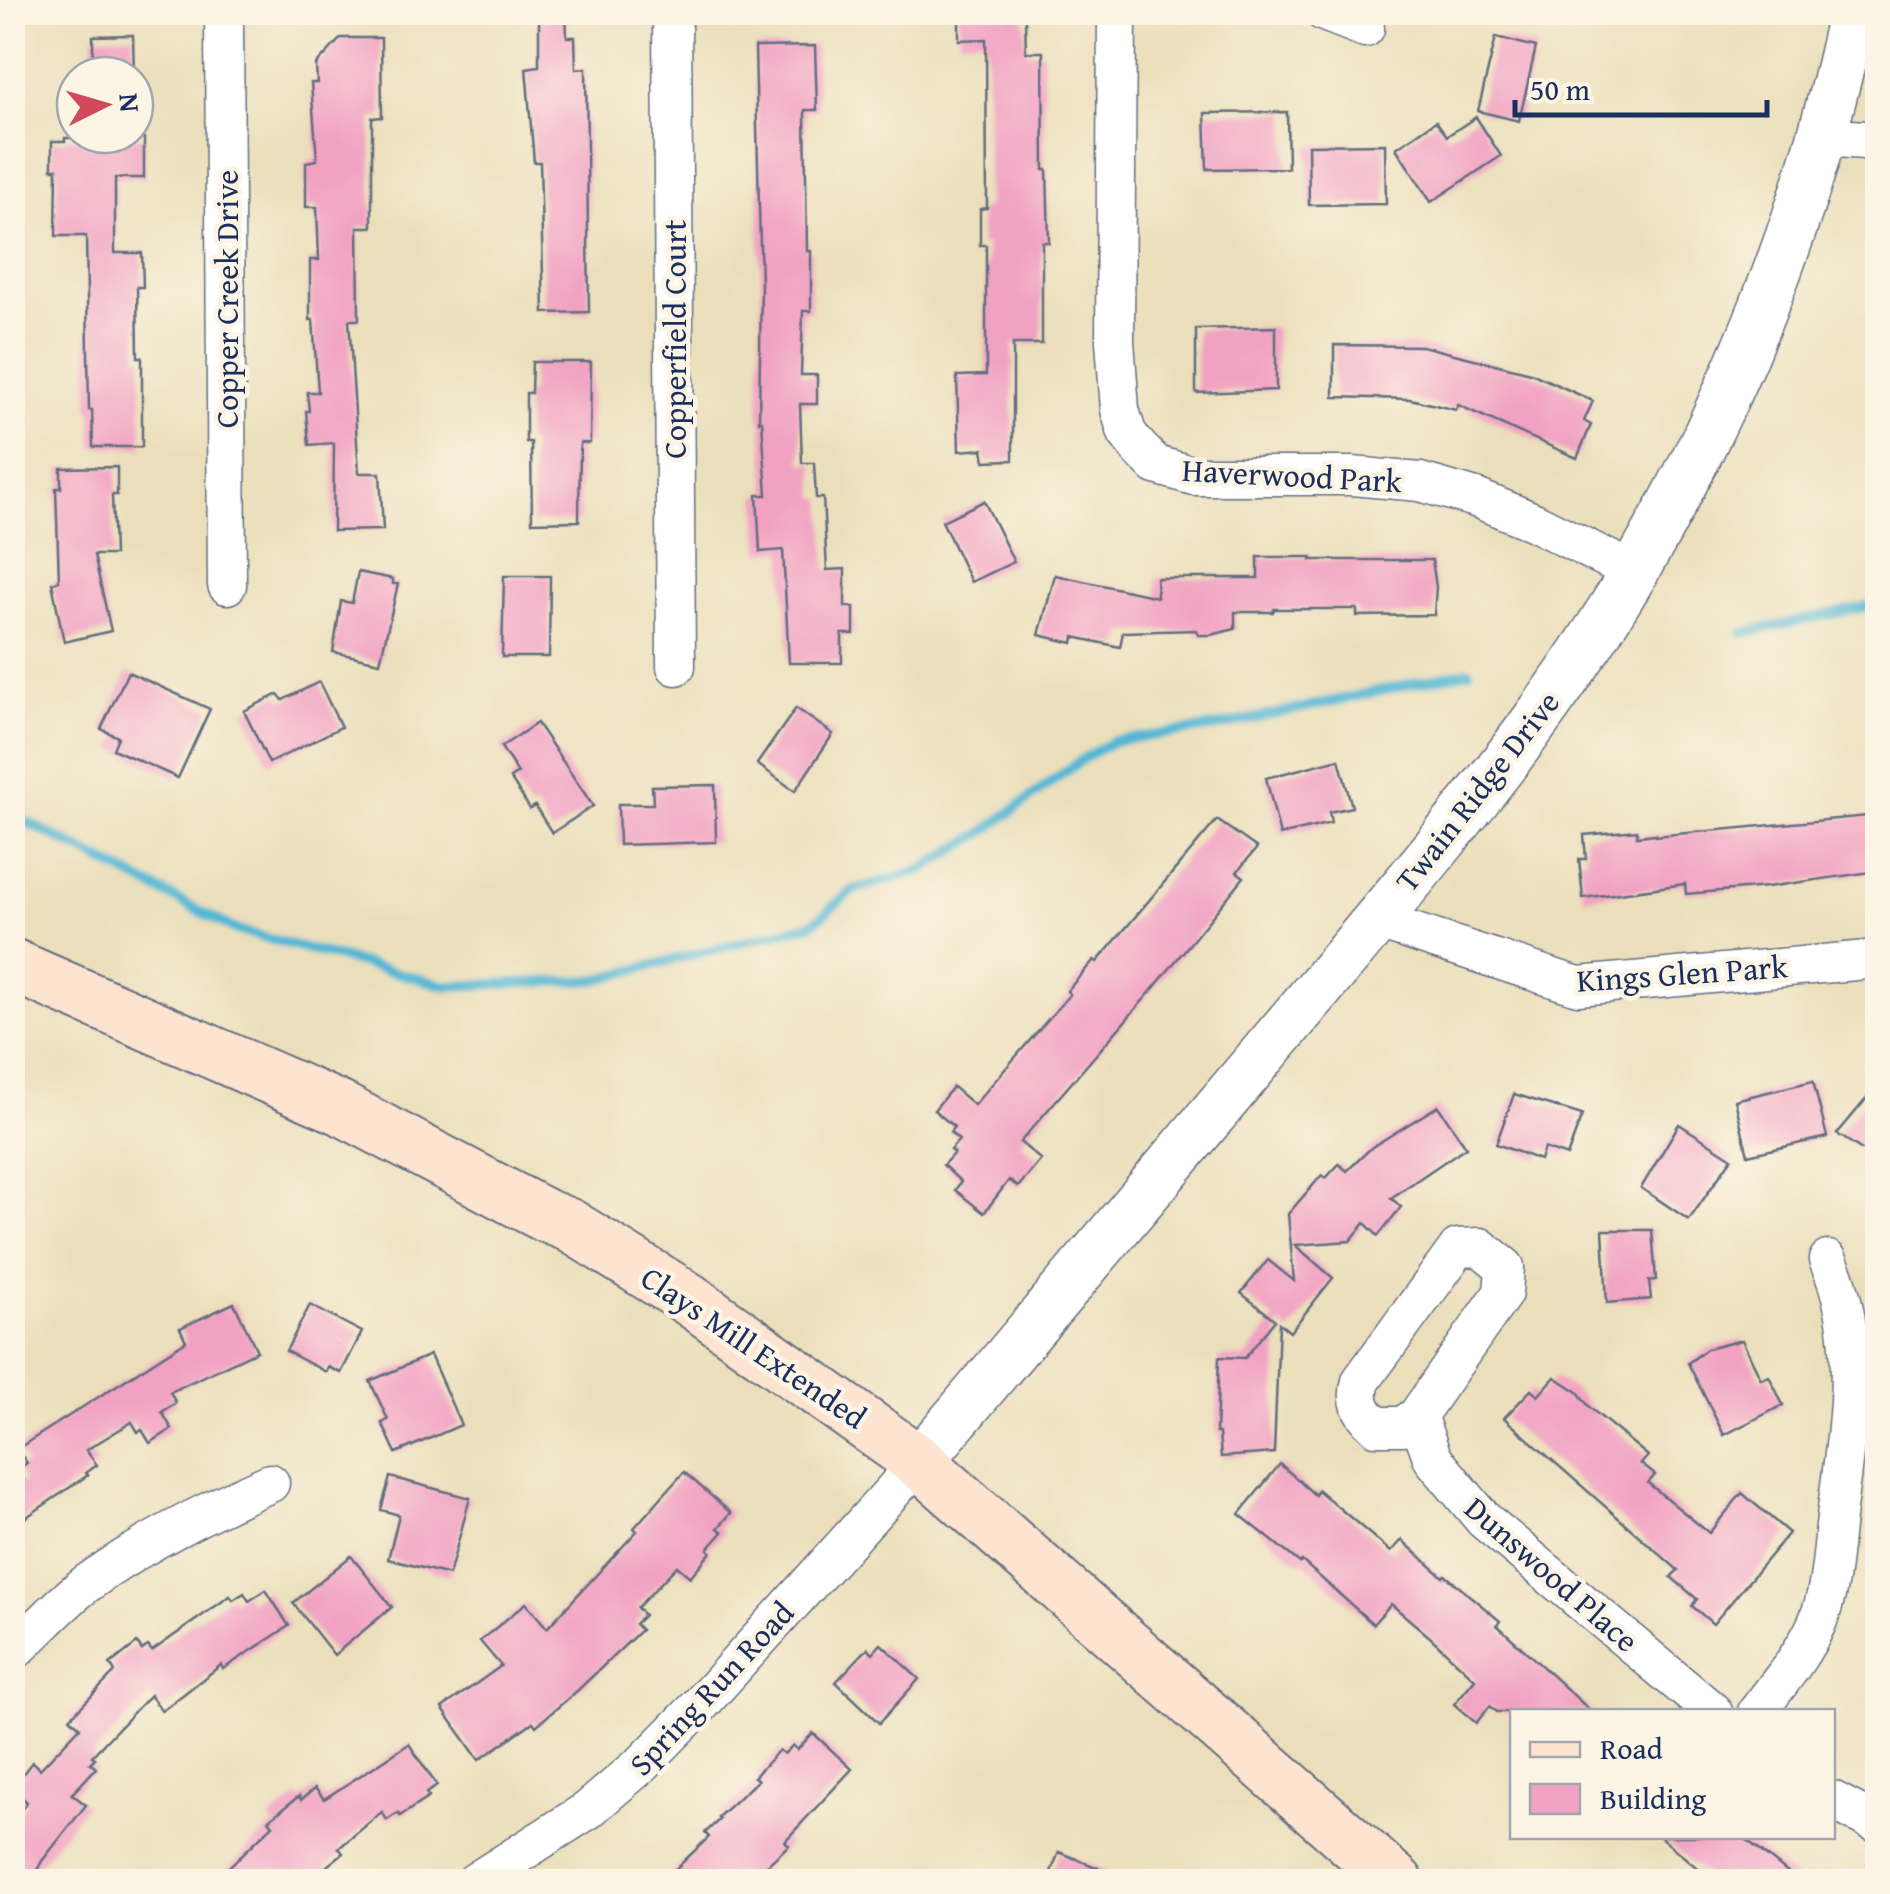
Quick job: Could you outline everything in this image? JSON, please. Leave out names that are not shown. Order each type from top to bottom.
[{"type":"main road","name":"Clays Mill Extended","points":[[12,965],[340,1108],[570,1225],[704,1309],[919,1462],[1397,1882]]},
{"type":"street","name":"Copper Creek Drive","points":[[224,12],[228,584]]},
{"type":"street","name":"Copperfield Court","points":[[672,12],[676,666]]},
{"type":"street","name":"Haverwood Park","points":[[1117,12],[1115,341],[1120,410],[1127,434],[1139,448],[1156,465],[1194,476],[1352,476],[1420,482],[1476,498],[1519,516],[1634,572]]},
{"type":"street","points":[[1324,12],[1366,28]]},
{"type":"street","name":"Twain Ridge Drive","points":[[919,1462],[1376,920],[1536,720],[1634,572],[1734,373],[1769,288],[1823,137],[1852,12]]},
{"type":"street","points":[[1823,137],[1878,140]]},
{"type":"street","name":"Kings Glen Park","points":[[1376,920],[1578,986],[1878,959]]},
{"type":"street","points":[[1480,1247],[1505,1267],[1503,1293],[1417,1416],[1403,1426],[1376,1426],[1362,1412],[1356,1396],[1361,1382],[1458,1248],[1480,1247]]},
{"type":"street","points":[[1758,1709],[1796,1661],[1819,1619],[1830,1570],[1848,1416],[1849,1340],[1841,1287],[1828,1260]]},
{"type":"street","name":"Dunswood Place","points":[[1417,1416],[1433,1459],[1484,1520],[1710,1709]]},
{"type":"street","name":"Spring Run Road","points":[[475,1882],[588,1810],[644,1763],[919,1462]]},
{"type":"street","points":[[12,1653],[84,1586],[207,1510],[270,1483]]},
{"type":"street","points":[[1835,1802],[1878,1824]]},
{"type":"building","points":[[539,12],[566,12],[567,37],[575,37],[576,69],[586,68],[589,312],[544,313],[540,162],[534,162],[526,68],[539,66]]},
{"type":"building","points":[[959,12],[1021,12],[1021,18],[1025,18],[1026,52],[1043,52],[1049,242],[1042,242],[1042,344],[1013,344],[1013,460],[985,461],[983,449],[959,451],[957,376],[986,375],[986,245],[980,245],[980,209],[987,208],[986,39],[959,40]]},
{"type":"building","points":[[133,35],[134,55],[93,55],[93,36]]},
{"type":"building","points":[[1496,37],[1536,47],[1519,121],[1478,111]]},
{"type":"building","points":[[341,38],[381,38],[382,117],[372,118],[372,227],[358,227],[359,320],[349,320],[359,473],[380,473],[383,530],[333,531],[334,443],[309,445],[306,411],[307,392],[318,392],[310,320],[310,260],[319,260],[317,207],[306,207],[306,162],[317,160],[311,83],[317,83],[316,65]]},
{"type":"building","points":[[815,46],[817,110],[805,110],[811,311],[803,311],[801,375],[817,375],[817,404],[800,404],[802,463],[814,463],[816,498],[823,498],[827,570],[845,569],[845,607],[854,607],[854,634],[842,634],[842,663],[789,663],[783,550],[760,552],[757,495],[767,495],[759,421],[761,285],[755,47]]},
{"type":"building","points":[[1287,112],[1288,168],[1207,169],[1205,113]]},
{"type":"building","points":[[1476,117],[1501,156],[1431,202],[1396,148],[1436,121],[1447,136]]},
{"type":"building","points":[[52,141],[55,155],[144,155],[144,178],[115,178],[115,253],[142,253],[143,287],[137,287],[142,447],[93,447],[86,236],[56,236],[57,169],[52,169]]},
{"type":"building","points":[[1385,144],[1386,204],[1309,205],[1308,145]]},
{"type":"building","points":[[1276,327],[1276,390],[1196,393],[1196,329]]},
{"type":"building","points":[[1334,345],[1422,346],[1531,373],[1593,401],[1584,421],[1591,425],[1577,458],[1458,405],[1456,410],[1410,399],[1334,397]]},
{"type":"building","points":[[532,362],[591,362],[590,443],[580,443],[579,521],[532,522],[526,393],[531,393]]},
{"type":"building","points":[[117,467],[117,495],[112,495],[114,555],[94,555],[111,631],[64,642],[52,583],[59,581],[56,488],[61,488],[61,468]]},
{"type":"building","points":[[984,501],[1014,562],[971,582],[942,521]]},
{"type":"building","points":[[1258,557],[1432,560],[1436,587],[1434,615],[1357,616],[1357,609],[1235,612],[1235,629],[1211,635],[1198,635],[1197,630],[1123,632],[1120,647],[1074,637],[1073,643],[1039,635],[1055,575],[1157,597],[1156,578],[1258,578]]},
{"type":"building","points":[[358,572],[393,579],[393,584],[398,584],[380,662],[333,652],[341,601],[352,603]]},
{"type":"building","points":[[504,576],[550,576],[549,657],[502,657]]},
{"type":"building","points":[[128,672],[210,709],[178,778],[113,749],[118,737],[101,729]]},
{"type":"building","points":[[319,682],[341,727],[269,763],[244,711],[278,694],[283,700]]},
{"type":"building","points":[[796,708],[833,734],[795,791],[757,764]]},
{"type":"building","points":[[537,723],[593,806],[552,833],[510,778],[518,773],[501,747]]},
{"type":"building","points":[[1339,759],[1352,807],[1329,812],[1331,823],[1280,835],[1266,778]]},
{"type":"building","points":[[715,785],[716,842],[619,845],[618,804],[653,804],[652,786]]},
{"type":"building","points":[[1878,815],[1878,871],[1767,887],[1686,894],[1685,884],[1583,898],[1579,859],[1586,859],[1584,835],[1637,830],[1637,836],[1656,836]]},
{"type":"building","points":[[1217,820],[1257,848],[1237,872],[1244,877],[1020,1142],[1041,1160],[1018,1187],[1009,1180],[984,1213],[955,1190],[961,1182],[943,1165],[959,1140],[950,1132],[954,1127],[934,1110],[953,1087],[974,1105],[1070,994],[1067,991],[1094,960],[1097,962]]},
{"type":"building","points":[[1813,1081],[1827,1137],[1748,1155],[1735,1100]]},
{"type":"building","points":[[1878,1085],[1878,1160],[1837,1134]]},
{"type":"building","points":[[1514,1094],[1582,1115],[1567,1156],[1544,1148],[1540,1160],[1496,1144]]},
{"type":"building","points":[[1438,1106],[1466,1147],[1391,1198],[1401,1207],[1378,1236],[1365,1223],[1350,1241],[1295,1245],[1333,1278],[1290,1332],[1279,1323],[1274,1453],[1221,1457],[1216,1433],[1219,1357],[1245,1358],[1275,1320],[1241,1293],[1268,1260],[1294,1281],[1288,1214],[1322,1175],[1326,1178],[1339,1164],[1347,1171],[1372,1147]]},
{"type":"building","points":[[1679,1124],[1732,1158],[1689,1220],[1641,1188]]},
{"type":"building","points":[[1603,1230],[1652,1230],[1656,1280],[1649,1281],[1651,1299],[1607,1303]]},
{"type":"building","points":[[234,1303],[257,1351],[170,1392],[176,1403],[162,1412],[172,1429],[150,1443],[132,1422],[86,1450],[97,1465],[88,1475],[12,1527],[12,1491],[24,1480],[17,1470],[27,1463],[17,1449],[186,1341],[180,1328]]},
{"type":"building","points":[[310,1305],[362,1332],[341,1373],[328,1367],[326,1372],[286,1351]]},
{"type":"building","points":[[1742,1340],[1761,1379],[1769,1376],[1783,1405],[1724,1435],[1688,1363],[1707,1349]]},
{"type":"building","points":[[430,1355],[461,1425],[396,1453],[382,1423],[388,1420],[370,1381]]},
{"type":"building","points":[[1555,1377],[1578,1392],[1590,1408],[1648,1456],[1641,1464],[1655,1475],[1648,1483],[1709,1533],[1742,1493],[1789,1533],[1713,1624],[1692,1606],[1697,1599],[1671,1577],[1678,1570],[1504,1418],[1531,1390],[1538,1396]]},
{"type":"building","points":[[1280,1464],[1315,1495],[1318,1490],[1391,1552],[1402,1540],[1500,1621],[1497,1625],[1589,1709],[1497,1712],[1490,1706],[1476,1723],[1454,1704],[1475,1679],[1431,1638],[1391,1604],[1373,1624],[1302,1561],[1239,1514]]},
{"type":"building","points":[[684,1472],[731,1513],[718,1528],[723,1532],[708,1549],[711,1552],[690,1577],[677,1566],[637,1608],[644,1615],[635,1624],[641,1630],[578,1690],[536,1726],[533,1722],[479,1760],[442,1708],[501,1666],[480,1641],[526,1603],[547,1628],[637,1531],[634,1528]]},
{"type":"building","points":[[390,1477],[470,1498],[449,1575],[388,1559],[399,1515],[381,1510]]},
{"type":"building","points":[[351,1556],[392,1607],[334,1655],[293,1603]]},
{"type":"building","points":[[266,1590],[289,1626],[223,1669],[221,1665],[162,1711],[150,1695],[92,1756],[95,1758],[90,1763],[96,1768],[72,1794],[86,1805],[42,1861],[31,1882],[12,1882],[12,1822],[27,1802],[12,1788],[32,1762],[40,1769],[80,1727],[70,1718],[115,1672],[110,1664],[137,1643],[142,1650],[148,1646],[152,1651],[230,1596],[233,1600],[244,1593],[249,1601]]},
{"type":"building","points":[[881,1644],[919,1679],[879,1723],[836,1682],[868,1648],[873,1653]]},
{"type":"building","points":[[813,1733],[852,1769],[785,1841],[789,1845],[749,1882],[662,1882],[709,1837],[705,1833],[758,1780],[754,1777],[779,1750],[784,1754],[793,1745],[797,1750]]},
{"type":"building","points":[[409,1744],[437,1786],[426,1793],[429,1797],[400,1816],[398,1813],[387,1820],[382,1812],[339,1848],[343,1853],[315,1882],[213,1882],[273,1825],[269,1820],[299,1796],[301,1800],[315,1788],[324,1799]]},
{"type":"building","points":[[1663,1839],[1746,1839],[1799,1882],[1714,1882]]},
{"type":"building","points":[[1059,1852],[1130,1881],[1047,1882]]},
{"type":"waterway","points":[[1743,633],[1878,604]]},
{"type":"waterway","points":[[25,821],[236,930],[447,986],[595,980],[812,924],[853,890],[919,871],[981,834],[1113,741],[1216,727],[1469,671]]}]
